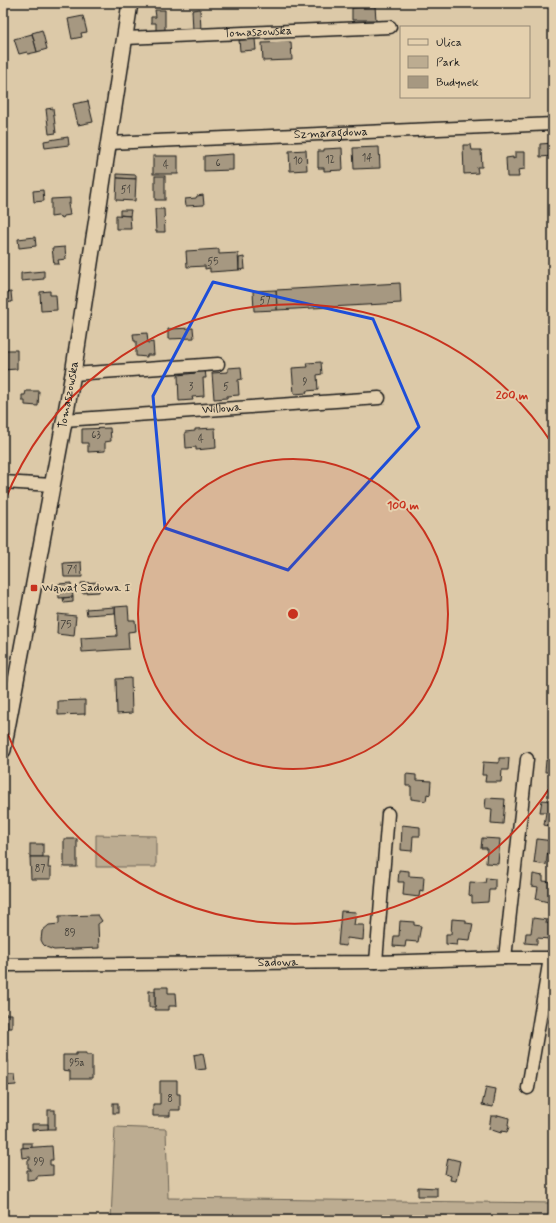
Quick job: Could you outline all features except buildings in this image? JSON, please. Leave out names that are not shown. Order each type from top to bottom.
[{"type":"street","name":"Tomaszowska","points":[[3,750],[73,374],[130,3]]},
{"type":"street","name":"Tomaszowska","points":[[125,38],[390,26]]},
{"type":"street","name":"Szmaragdowa","points":[[108,143],[553,124]]},
{"type":"street","points":[[73,374],[218,364]]},
{"type":"street","name":"Willowa","points":[[64,420],[240,409],[379,398]]},
{"type":"street","points":[[3,482],[52,485]]},
{"type":"street","points":[[505,958],[527,758]]},
{"type":"street","points":[[376,962],[388,814]]},
{"type":"street","points":[[528,1088],[552,958]]},
{"type":"street","name":"Sadowa","points":[[3,965],[376,962],[552,958]]},
{"type":"highlighted area","points":[[213,282],[373,319],[419,427],[288,570],[165,528],[153,396]]},
{"type":"green space","points":[[96,835],[156,836],[156,867],[96,867]]},
{"type":"green space","points":[[115,1127],[166,1129],[168,1198],[553,1203],[553,1220],[111,1220]]},
{"type":"place","name":"Wąwał Sadowa I","points":[[34,588]]}]
